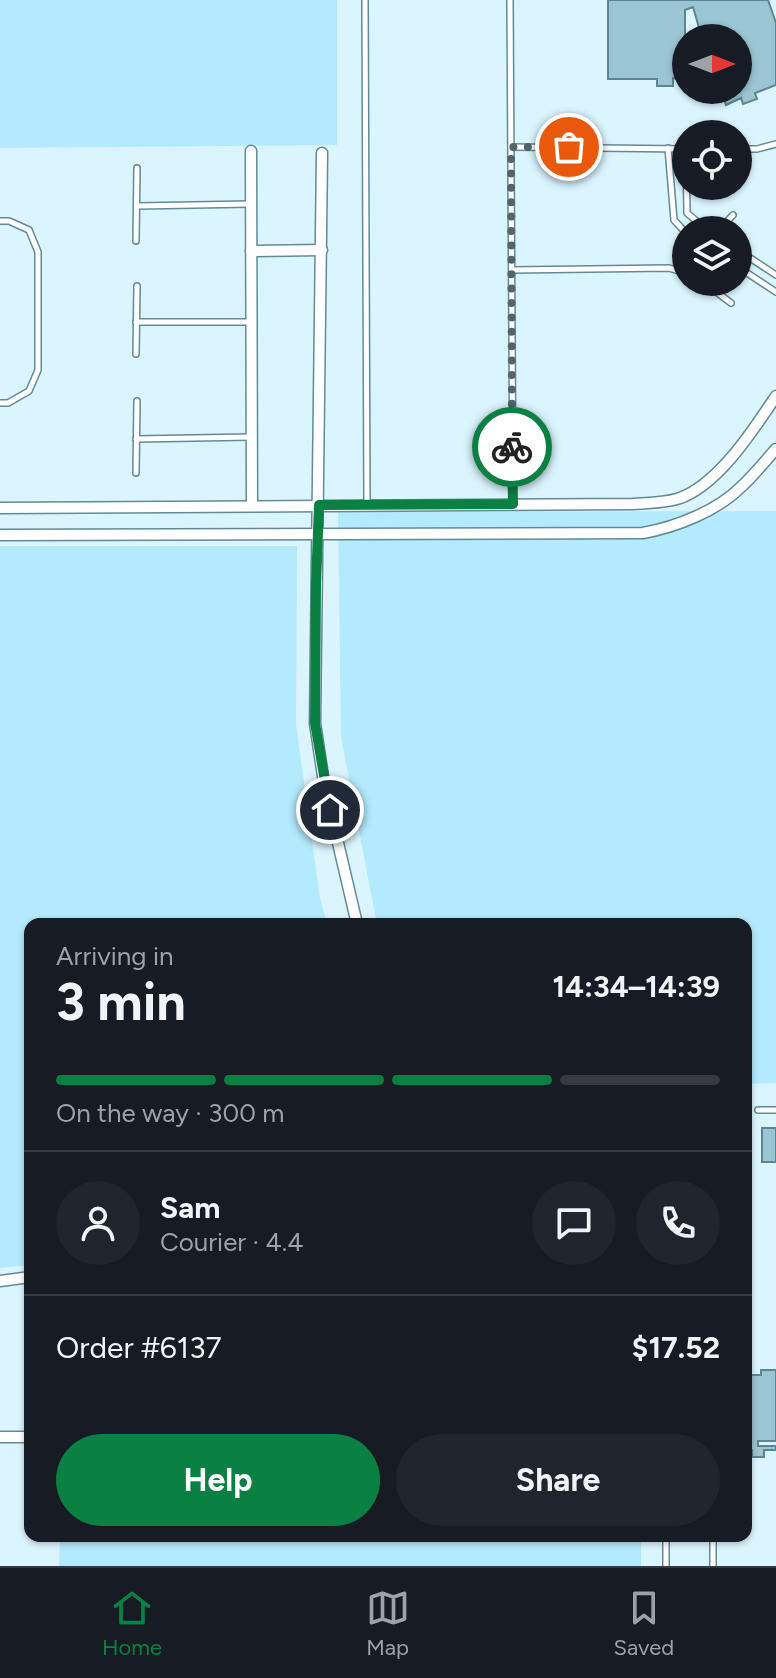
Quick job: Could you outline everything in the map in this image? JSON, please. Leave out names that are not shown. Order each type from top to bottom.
[{"type":"street","points":[[251,151],[252,506]]},
{"type":"street","points":[[322,153],[315,723],[324,783],[356,918]]},
{"type":"street","points":[[251,251],[322,250]]},
{"type":"street","points":[[0,508],[633,504],[678,499],[706,482],[725,465],[776,396]]},
{"type":"street","points":[[0,535],[643,533],[666,529],[716,505],[739,490],[776,449]]},
{"type":"street","points":[[0,1281],[24,1278]]},
{"type":"street","points":[[0,1437],[24,1437]]},
{"type":"lane","points":[[365,0],[367,505]]},
{"type":"lane","points":[[510,0],[513,504]]},
{"type":"lane","points":[[752,149],[776,144]]},
{"type":"lane","points":[[511,147],[672,148]]},
{"type":"lane","points":[[668,148],[674,216]]},
{"type":"lane","points":[[136,241],[137,168]]},
{"type":"lane","points":[[137,206],[251,204]]},
{"type":"lane","points":[[0,221],[9,221],[29,230],[38,252],[38,370],[29,391],[8,403],[0,403]]},
{"type":"lane","points":[[752,259],[776,275]]},
{"type":"lane","points":[[511,270],[672,269]]},
{"type":"lane","points":[[752,276],[776,291]]},
{"type":"lane","points":[[136,354],[137,286]]},
{"type":"lane","points":[[722,296],[731,303]]},
{"type":"lane","points":[[136,322],[252,322]]},
{"type":"lane","points":[[136,473],[137,401]]},
{"type":"lane","points":[[136,439],[252,437]]},
{"type":"lane","points":[[758,1110],[776,1110]]},
{"type":"lane","points":[[666,1542],[666,1566]]},
{"type":"lane","points":[[713,1542],[713,1566]]},
{"type":"shaded area","points":[[0,0],[337,0],[337,145],[0,148]]},
{"type":"shaded area","points":[[776,511],[776,1083],[752,1084],[752,918],[376,918],[341,737],[338,512]]},
{"type":"shaded area","points":[[0,546],[297,546],[296,724],[325,918],[24,918],[24,1266],[0,1268]]},
{"type":"shaded area","points":[[60,1542],[641,1542],[641,1566],[59,1566]]},
{"type":"building","points":[[608,0],[768,0],[776,23],[776,85],[755,93],[757,99],[752,101],[752,24],[698,24],[693,7],[685,10],[685,24],[672,24],[672,86],[657,86],[657,79],[608,79]]},
{"type":"building","points":[[762,1128],[776,1128],[776,1162],[762,1162]]},
{"type":"building","points":[[761,1370],[776,1370],[776,1441],[758,1441],[758,1446],[776,1446],[776,1450],[764,1450],[764,1457],[752,1457],[752,1375],[761,1375]]},
{"type":"way so far","points":[[512,447],[511,147],[569,147]]},
{"type":"route","points":[[330,810],[315,723],[319,505],[513,504],[512,447]]}]
